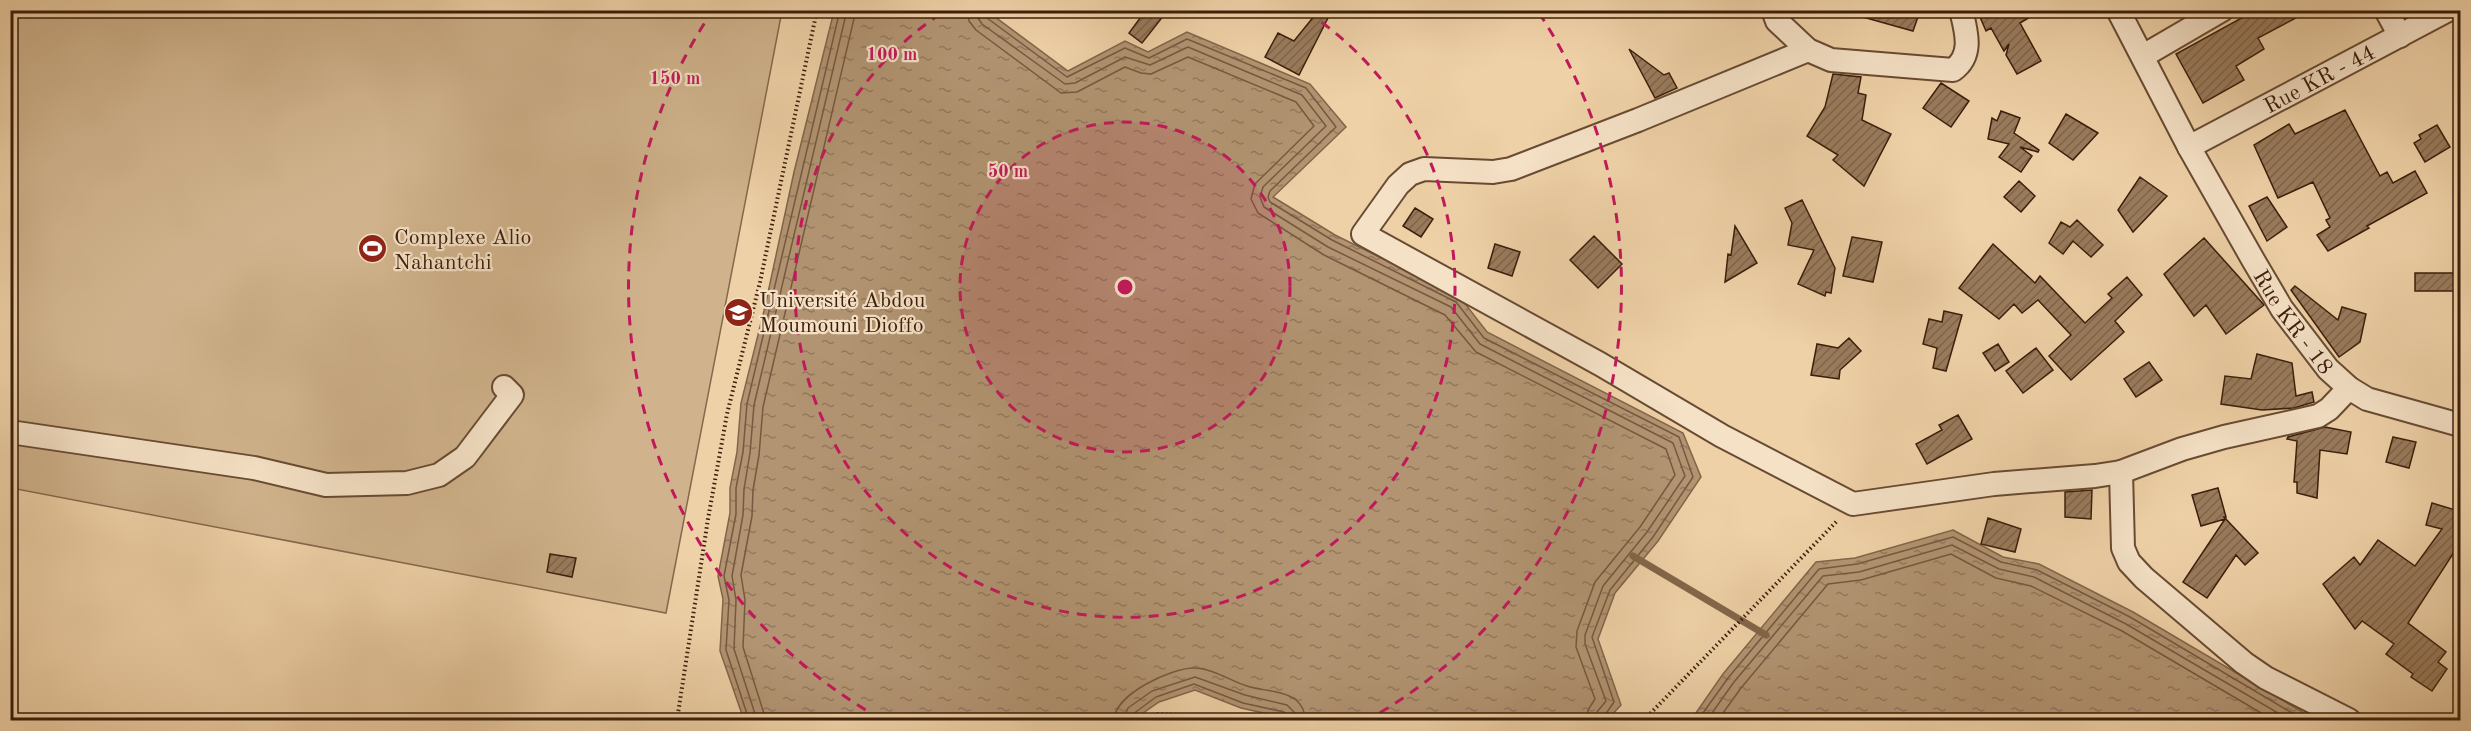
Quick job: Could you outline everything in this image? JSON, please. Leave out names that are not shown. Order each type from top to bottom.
[{"type":"street","points":[[1773,10],[1777,21],[1808,50],[1830,60],[1953,70],[1961,63],[1968,42],[1961,10]]},
{"type":"street","name":"Rue KR - 18","points":[[2118,10],[2189,147],[2283,309],[2328,369],[2349,388],[2367,399],[2460,425]]},
{"type":"street","points":[[2143,56],[2222,10]]},
{"type":"street","points":[[2386,10],[2400,36]]},
{"type":"street","name":"Rue KR - 44","points":[[2189,147],[2448,10]]},
{"type":"street","points":[[1808,50],[1666,110],[1511,169],[1493,172],[1424,169],[1410,174],[1398,185],[1363,234],[1600,364],[1722,436],[1854,504],[1994,484],[2121,472],[2182,449],[2224,437],[2318,416],[2329,409],[2349,388]]},
{"type":"street","points":[[10,432],[254,468],[326,485],[407,483],[438,475],[465,457],[512,395],[504,387]]},
{"type":"street","points":[[2121,472],[2124,548],[2129,562],[2144,578],[2244,663],[2266,678],[2349,720]]},
{"type":"path","points":[[677,720],[708,519],[727,414],[760,282],[818,10]]},
{"type":"path","points":[[1648,720],[1740,620],[1854,504]]},
{"type":"path","points":[[1150,720],[1158,714],[1227,717],[1239,720]]},
{"type":"shaded area","name":"Complexe Alio Nahantchi","points":[[10,11],[782,11],[666,613],[11,488]]},
{"type":"water","points":[[834,11],[987,11],[1068,71],[1125,41],[1148,52],[1187,32],[1310,84],[1346,127],[1273,197],[1335,235],[1460,297],[1487,332],[1683,433],[1701,477],[1658,541],[1615,593],[1598,639],[1621,705],[1607,720],[1295,720],[1241,708],[1195,690],[1159,702],[1133,720],[744,720],[720,651],[723,599],[718,576],[730,513],[730,488],[737,452],[741,403]]},
{"type":"water","points":[[1953,530],[2003,557],[2039,564],[2133,612],[2316,720],[1691,720],[1723,674],[1816,562],[1855,558]]},
{"type":"building","points":[[1146,10],[1168,10],[1142,43],[1129,33]]},
{"type":"building","points":[[1319,10],[1332,10],[1299,75],[1265,57],[1278,33],[1294,41]]},
{"type":"building","points":[[1860,10],[1907,10],[1919,14],[1913,31],[1859,16]]},
{"type":"building","points":[[1977,10],[2042,10],[2020,23],[2041,61],[2017,74],[2006,55],[2009,44],[2004,51],[1991,28],[1986,31]]},
{"type":"building","points":[[2256,10],[2311,10],[2258,38],[2264,49],[2236,66],[2244,80],[2203,103],[2176,54]]},
{"type":"building","points":[[1629,49],[1664,75],[1669,73],[1677,88],[1655,98]]},
{"type":"building","points":[[1833,74],[1861,77],[1858,93],[1866,95],[1862,120],[1891,134],[1864,186],[1833,160],[1838,155],[1807,136],[1825,107]]},
{"type":"building","points":[[1941,83],[1969,101],[1951,127],[1923,108]]},
{"type":"building","points":[[2345,110],[2380,176],[2387,172],[2393,183],[2415,171],[2427,193],[2367,226],[2369,228],[2328,251],[2317,235],[2330,227],[2326,220],[2330,218],[2313,182],[2278,198],[2254,145],[2289,124],[2295,134]]},
{"type":"building","points":[[2001,111],[2020,118],[2014,133],[2039,150],[2038,152],[2020,147],[2032,156],[2021,172],[1999,157],[2009,144],[1988,139],[1992,118],[1997,121]]},
{"type":"building","points":[[2066,114],[2098,133],[2073,160],[2049,143]]},
{"type":"building","points":[[2437,125],[2450,147],[2425,162],[2414,143],[2421,139],[2419,135]]},
{"type":"building","points":[[2140,177],[2167,196],[2133,232],[2118,210]]},
{"type":"building","points":[[2019,181],[2035,196],[2021,212],[2004,197]]},
{"type":"building","points":[[2267,197],[2287,227],[2267,241],[2249,206]]},
{"type":"building","points":[[1802,200],[1835,268],[1831,293],[1826,292],[1825,296],[1798,284],[1814,250],[1788,245],[1792,223],[1785,208]]},
{"type":"building","points":[[1415,208],[1433,219],[1421,237],[1403,226]]},
{"type":"building","points":[[2077,220],[2103,245],[2091,257],[2073,241],[2063,254],[2049,243],[2061,222],[2070,227]]},
{"type":"building","points":[[1735,226],[1757,263],[1725,282],[1728,254],[1731,255]]},
{"type":"building","points":[[1594,236],[1622,264],[1598,288],[1570,260]]},
{"type":"building","points":[[1852,237],[1882,242],[1873,282],[1843,276]]},
{"type":"building","points":[[2204,238],[2264,305],[2226,334],[2206,305],[2194,316],[2164,274]]},
{"type":"building","points":[[1495,244],[1520,252],[1512,276],[1488,268]]},
{"type":"building","points":[[1993,244],[2035,283],[2040,276],[2085,323],[2112,298],[2108,294],[2127,277],[2142,295],[2115,321],[2124,332],[2071,380],[2049,356],[2071,335],[2038,300],[2022,313],[2014,304],[1999,319],[1959,288]]},
{"type":"building","points":[[2415,273],[2460,273],[2460,291],[2415,291]]},
{"type":"building","points":[[2295,286],[2338,320],[2342,307],[2366,314],[2360,342],[2339,357],[2291,290]]},
{"type":"building","points":[[1944,311],[1962,315],[1946,371],[1933,368],[1937,348],[1923,344],[1929,319],[1942,322]]},
{"type":"building","points":[[1849,338],[1861,351],[1840,370],[1839,379],[1811,375],[1817,344],[1838,348]]},
{"type":"building","points":[[1998,344],[2009,362],[1995,371],[1983,353]]},
{"type":"building","points":[[2036,348],[2053,370],[2023,393],[2006,371]]},
{"type":"building","points":[[2257,354],[2292,363],[2296,396],[2312,392],[2314,402],[2294,408],[2262,410],[2221,404],[2225,376],[2251,379]]},
{"type":"building","points":[[2149,362],[2162,380],[2136,397],[2124,379]]},
{"type":"building","points":[[1958,415],[1972,439],[1927,464],[1916,444],[1942,430],[1939,425]]},
{"type":"building","points":[[2325,427],[2351,432],[2347,454],[2320,450],[2317,498],[2297,493],[2297,482],[2294,482],[2297,441],[2287,439]]},
{"type":"building","points":[[2393,437],[2416,442],[2409,468],[2386,462]]},
{"type":"building","points":[[2218,488],[2226,517],[2224,517],[2258,553],[2245,565],[2236,555],[2207,598],[2183,582],[2225,519],[2201,526],[2192,495]]},
{"type":"building","points":[[2092,490],[2091,519],[2065,517],[2065,492]]},
{"type":"building","points":[[2432,503],[2455,510],[2460,503],[2460,543],[2408,623],[2446,652],[2438,662],[2447,669],[2432,691],[2411,677],[2413,674],[2386,654],[2394,644],[2362,621],[2355,629],[2323,584],[2354,557],[2360,565],[2378,540],[2415,566],[2442,529],[2426,525]]},
{"type":"building","points":[[1988,518],[2021,529],[2015,552],[1981,544]]},
{"type":"building","points":[[550,554],[576,558],[572,577],[547,572]]},
{"type":"waterway","points":[[1633,556],[1766,635]]},
{"type":"place","name":"Complexe Alio Nahantchi","points":[[373,249]]},
{"type":"place","name":"Université Abdou Moumouni Dioffo","points":[[738,312]]}]
